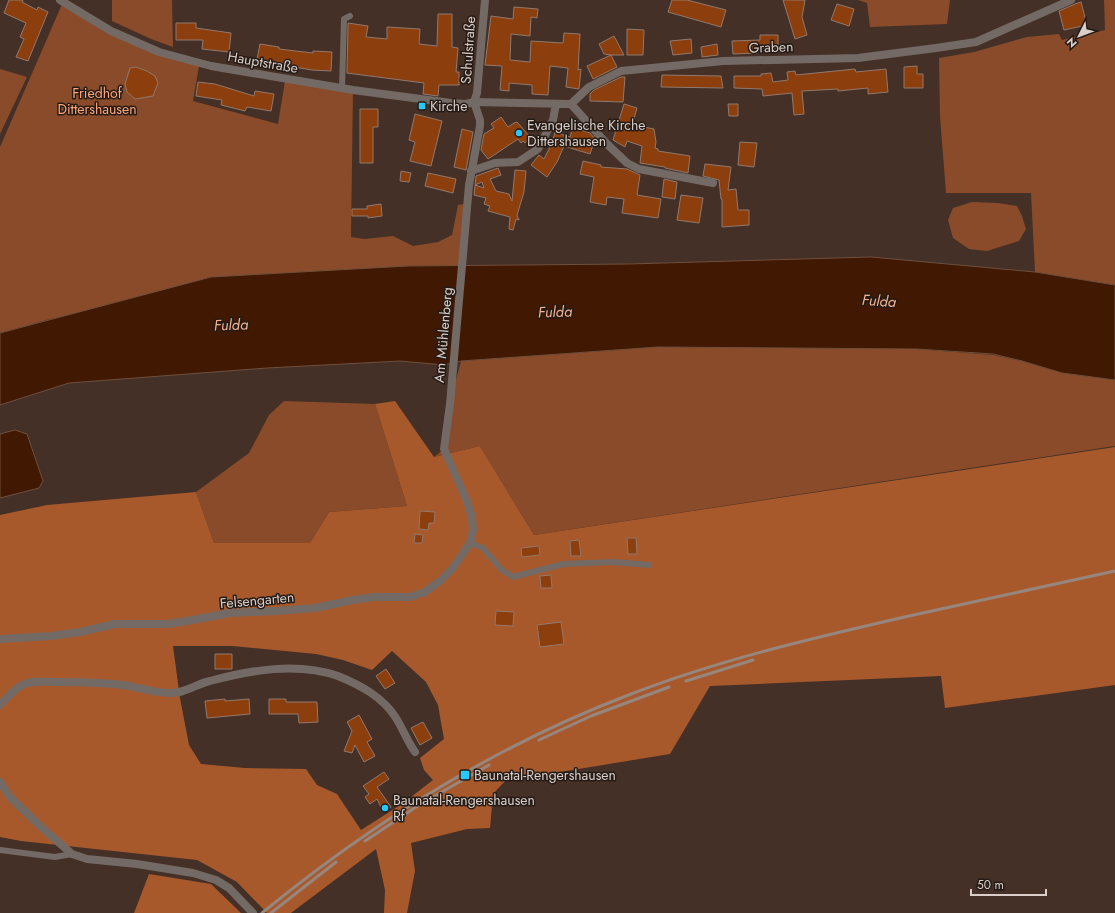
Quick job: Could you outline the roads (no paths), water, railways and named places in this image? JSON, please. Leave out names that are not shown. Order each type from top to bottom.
[{"type":"street","name":"Schulstraße","points":[[474,102],[477,93],[485,0]]},
{"type":"street","name":"Graben","points":[[571,104],[589,87],[621,71],[723,61],[858,58],[976,42],[1071,0]]},
{"type":"street","name":"Hauptstraße","points":[[62,1],[111,30],[159,52],[211,66],[342,88],[451,104],[466,104],[474,102]]},
{"type":"street","points":[[474,102],[571,104],[606,143],[627,163],[639,169],[712,183]]},
{"type":"street","name":"Am Mühlenberg","points":[[458,562],[470,543],[474,530],[472,517],[460,483],[444,449],[450,404],[468,197],[471,171],[480,126],[480,120],[474,102]]},
{"type":"street","points":[[471,171],[495,163],[518,162],[538,149],[553,120],[556,104]]},
{"type":"street","name":"Felsengarten","points":[[0,639],[51,636],[80,632],[115,624],[166,624],[187,622],[230,613],[315,608],[373,597],[410,597],[425,592],[440,581],[458,562]]},
{"type":"street","points":[[0,705],[23,684],[35,682],[106,683],[171,694],[190,689],[208,681],[249,672],[285,668],[311,670],[337,676],[357,685],[379,698],[390,710],[415,752]]},
{"type":"street","points":[[0,782],[10,797],[72,854],[87,859],[137,864],[193,873],[216,880],[229,888],[251,910]]},
{"type":"lane","points":[[342,88],[344,19],[350,16]]},
{"type":"lane","points":[[470,543],[483,548],[502,570],[513,577],[563,564],[613,562],[649,565]]},
{"type":"lane","points":[[0,850],[55,857],[72,854]]},
{"type":"water","name":"Fulda","points":[[871,257],[1035,272],[1115,285],[1115,380],[1062,373],[993,354],[917,349],[658,347],[461,361],[444,365],[400,361],[267,368],[69,383],[0,405],[0,333],[211,277],[408,266],[629,264]]},
{"type":"water","points":[[15,430],[27,434],[43,481],[39,488],[0,498],[0,434]]},
{"type":"railway","points":[[262,913],[347,848],[390,818],[435,790],[528,739],[626,696],[696,671],[802,641],[1115,571]]},
{"type":"railway","points":[[686,681],[753,660]]},
{"type":"railway","points":[[539,740],[591,716],[669,687]]},
{"type":"railway","points":[[365,841],[419,805],[489,765]]},
{"type":"railway","points":[[271,913],[336,862]]},
{"type":"place","name":"Kirche","points":[[422,106]]},
{"type":"place","name":"Evangelische Kirche Dittershausen","points":[[519,133]]},
{"type":"place","name":"Baunatal-Rengershausen","points":[[465,775]]},
{"type":"place","name":"Baunatal-Rengershausen Rf","points":[[385,808]]},
{"type":"park label","name":"Friedhof Dittershausen","points":[[97,102]]}]
